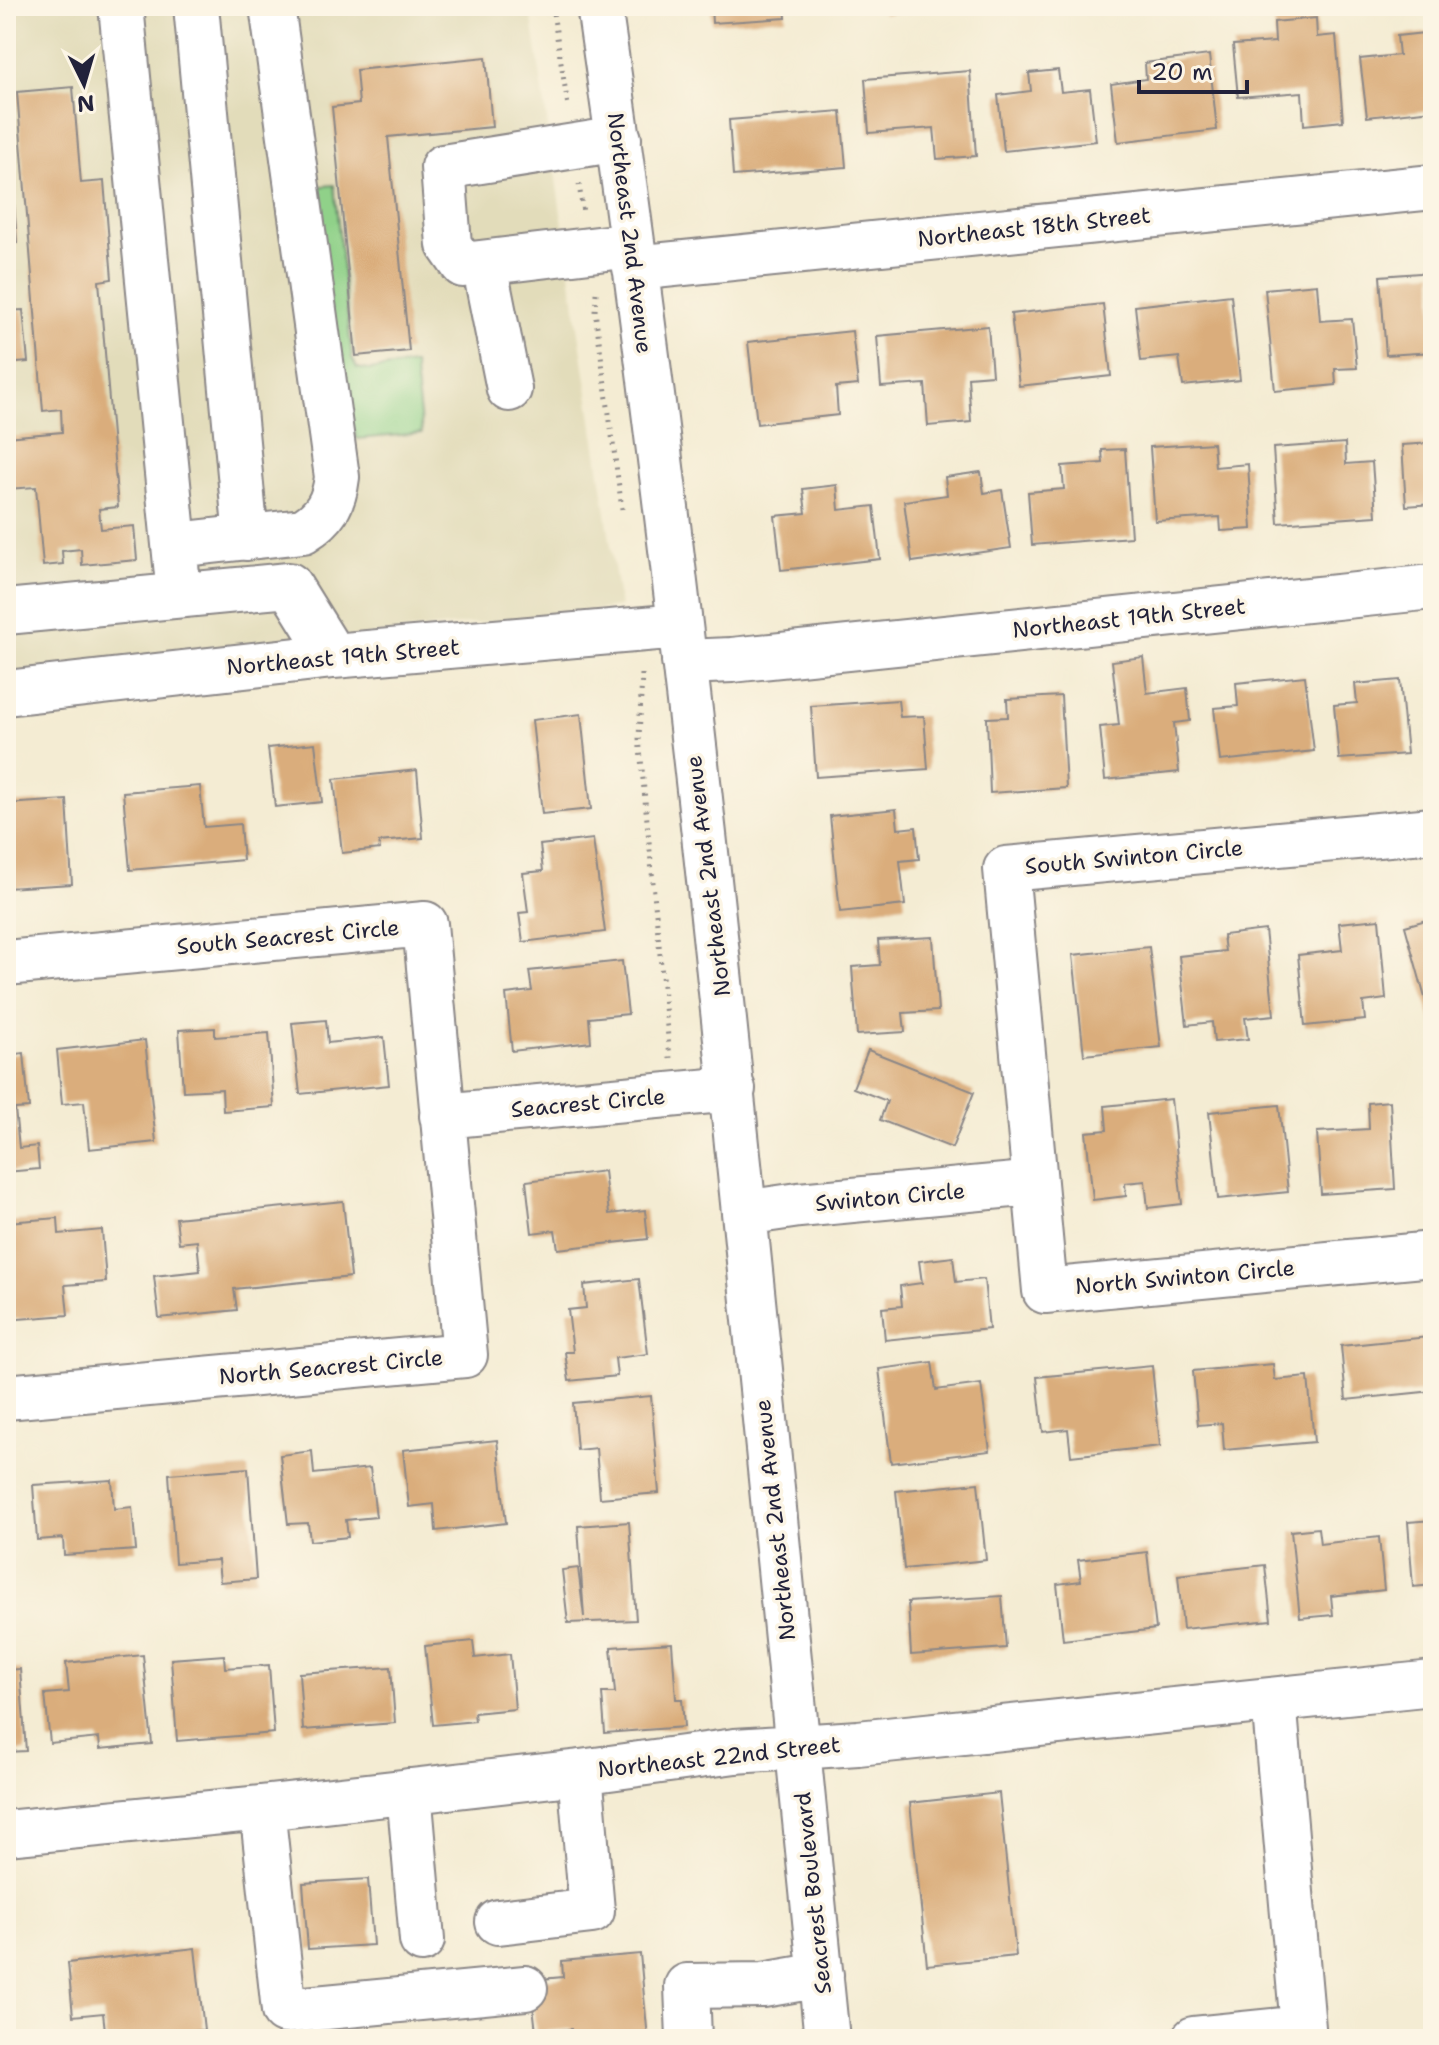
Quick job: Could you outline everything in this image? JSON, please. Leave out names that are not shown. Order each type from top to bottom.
[{"type":"street","points":[[121,6],[179,595]]},
{"type":"street","points":[[196,6],[246,538]]},
{"type":"street","points":[[176,545],[303,531],[317,522],[332,502],[337,477],[272,6]]},
{"type":"street","name":"Northeast 2nd Avenue","points":[[599,6],[634,256],[671,640],[733,1089],[798,1748]]},
{"type":"street","points":[[509,389],[484,264],[463,265],[449,245],[443,167],[619,139]]},
{"type":"street","name":"Northeast 18th Street","points":[[484,264],[588,251],[634,256],[1433,187]]},
{"type":"street","points":[[6,612],[289,585],[333,656]]},
{"type":"street","name":"Northeast 19th Street","points":[[6,693],[333,656],[783,636],[826,650],[1433,587]]},
{"type":"street","name":"South Swinton Circle","points":[[1035,1183],[1006,869],[1433,830]]},
{"type":"street","name":"South Seacrest Circle","points":[[6,963],[425,924],[442,1116]]},
{"type":"street","name":"Seacrest Circle","points":[[442,1116],[733,1089]]},
{"type":"street","name":"North Seacrest Circle","points":[[6,1397],[465,1355],[442,1116]]},
{"type":"street","name":"Swinton Circle","points":[[745,1213],[799,1205],[1035,1183]]},
{"type":"street","name":"North Swinton Circle","points":[[1035,1183],[1045,1291],[1433,1254]]},
{"type":"street","name":"Northeast 22nd Street","points":[[6,1833],[262,1808],[735,1751],[798,1748],[1433,1683]]},
{"type":"street","points":[[1194,2039],[1304,2034],[1274,1700]]},
{"type":"street","name":"Seacrest Boulevard","points":[[798,1748],[827,2039]]},
{"type":"street","points":[[498,1922],[592,1911],[580,1772]]},
{"type":"street","points":[[409,1791],[422,1940]]},
{"type":"street","points":[[262,1808],[284,2011],[525,1988]]},
{"type":"street","points":[[689,2039],[687,1986],[763,1985],[821,1975]]},
{"type":"path","points":[[552,6],[591,278],[596,286],[595,311],[624,524]]},
{"type":"path","points":[[671,640],[643,668],[639,738],[674,1095]]},
{"type":"shaded area","points":[[6,6],[530,6],[620,607],[6,675]]},
{"type":"green space","points":[[334,185],[352,358],[357,368],[369,370],[414,364],[422,433],[357,439],[344,402],[312,187]]},
{"type":"building","points":[[711,6],[785,6],[786,18],[712,23]]},
{"type":"building","points":[[883,6],[935,6],[935,8],[884,14]]},
{"type":"building","points":[[1316,18],[1317,37],[1336,35],[1343,121],[1304,125],[1302,92],[1238,97],[1233,45],[1275,42],[1274,22]]},
{"type":"building","points":[[1433,32],[1433,110],[1367,117],[1360,59],[1399,55],[1397,36]]},
{"type":"building","points":[[1209,55],[1217,130],[1118,142],[1111,84],[1146,79],[1145,63]]},
{"type":"building","points":[[486,57],[492,127],[388,137],[409,351],[356,356],[332,107],[359,104],[356,70]]},
{"type":"building","points":[[1058,70],[1061,92],[1090,89],[1096,141],[1004,151],[998,95],[1031,91],[1029,73]]},
{"type":"building","points":[[970,71],[976,156],[937,159],[934,128],[869,133],[865,79]]},
{"type":"building","points":[[73,87],[81,183],[104,181],[112,279],[99,281],[118,507],[99,509],[101,529],[134,526],[137,560],[82,565],[81,549],[62,551],[63,564],[43,566],[36,487],[6,489],[6,437],[62,432],[61,409],[43,411],[17,92]]},
{"type":"building","points":[[841,111],[846,167],[733,176],[729,120]]},
{"type":"building","points":[[13,190],[17,243],[6,244],[6,191]]},
{"type":"building","points":[[1433,272],[1433,352],[1386,355],[1380,276]]},
{"type":"building","points":[[1317,284],[1320,321],[1352,319],[1357,368],[1335,369],[1336,385],[1275,391],[1265,289]]},
{"type":"building","points":[[1231,295],[1240,380],[1183,386],[1179,357],[1141,361],[1135,306]]},
{"type":"building","points":[[1103,304],[1111,376],[1019,386],[1011,314]]},
{"type":"building","points":[[23,310],[28,362],[6,364],[6,311]]},
{"type":"building","points":[[988,326],[992,375],[968,377],[971,422],[928,426],[925,384],[881,387],[877,336]]},
{"type":"building","points":[[852,331],[858,385],[836,387],[838,415],[757,424],[748,342]]},
{"type":"building","points":[[1213,443],[1215,467],[1248,464],[1252,529],[1221,531],[1220,517],[1155,521],[1150,447]]},
{"type":"building","points":[[1345,443],[1346,464],[1372,462],[1376,516],[1278,523],[1273,448]]},
{"type":"building","points":[[1433,443],[1433,504],[1406,506],[1402,445]]},
{"type":"building","points":[[1125,449],[1131,537],[1032,545],[1028,492],[1064,489],[1062,466],[1103,463],[1102,450]]},
{"type":"building","points":[[981,472],[984,493],[1002,490],[1011,548],[912,562],[904,501],[947,495],[945,477]]},
{"type":"building","points":[[837,485],[839,510],[874,506],[880,559],[781,570],[775,516],[806,513],[803,489]]},
{"type":"building","points":[[1143,657],[1147,693],[1187,688],[1190,721],[1174,723],[1179,772],[1105,780],[1100,727],[1119,725],[1112,661]]},
{"type":"building","points":[[1305,676],[1314,751],[1220,761],[1214,708],[1238,706],[1236,683]]},
{"type":"building","points":[[1400,680],[1407,754],[1339,759],[1334,705],[1357,703],[1355,684]]},
{"type":"building","points":[[1061,696],[1066,788],[990,793],[987,718],[1008,717],[1007,699]]},
{"type":"building","points":[[898,700],[900,717],[924,716],[928,769],[816,777],[811,706]]},
{"type":"building","points":[[581,714],[591,809],[542,814],[532,720]]},
{"type":"building","points":[[315,743],[322,802],[275,807],[268,748]]},
{"type":"building","points":[[417,770],[423,838],[379,842],[380,849],[342,853],[334,779]]},
{"type":"building","points":[[200,786],[204,827],[240,824],[243,860],[130,870],[123,792]]},
{"type":"building","points":[[67,800],[72,884],[6,888],[6,804]]},
{"type":"building","points":[[896,809],[898,829],[916,827],[919,859],[900,861],[905,905],[840,912],[830,816]]},
{"type":"building","points":[[593,839],[605,932],[523,942],[519,913],[528,912],[523,873],[543,871],[540,845]]},
{"type":"building","points":[[1433,918],[1433,1023],[1432,1023],[1405,926]]},
{"type":"building","points":[[1379,919],[1386,999],[1363,1002],[1365,1020],[1305,1026],[1298,955],[1342,950],[1339,923]]},
{"type":"building","points":[[1265,930],[1274,1015],[1245,1018],[1248,1039],[1214,1042],[1212,1022],[1187,1025],[1179,956],[1225,951],[1223,935]]},
{"type":"building","points":[[933,937],[938,1011],[903,1013],[905,1032],[857,1035],[852,967],[880,965],[878,940]]},
{"type":"building","points":[[1149,947],[1161,1047],[1084,1055],[1073,955]]},
{"type":"building","points":[[622,961],[628,1014],[589,1018],[591,1042],[512,1051],[506,994],[532,991],[529,971]]},
{"type":"building","points":[[326,1020],[328,1043],[384,1037],[389,1085],[300,1094],[292,1023]]},
{"type":"building","points":[[215,1028],[215,1037],[269,1033],[274,1107],[223,1111],[222,1089],[183,1091],[179,1030]]},
{"type":"building","points":[[145,1040],[156,1142],[89,1149],[84,1102],[62,1104],[57,1050]]},
{"type":"building","points":[[868,1050],[974,1092],[952,1148],[880,1120],[887,1101],[853,1088]]},
{"type":"building","points":[[24,1053],[29,1108],[15,1109],[19,1148],[37,1146],[39,1169],[6,1172],[6,1055]]},
{"type":"building","points":[[1171,1099],[1182,1204],[1148,1208],[1145,1181],[1125,1183],[1126,1196],[1093,1200],[1086,1132],[1107,1130],[1105,1106]]},
{"type":"building","points":[[1390,1101],[1395,1189],[1321,1194],[1317,1132],[1369,1129],[1368,1103]]},
{"type":"building","points":[[1279,1105],[1288,1192],[1218,1199],[1209,1112]]},
{"type":"building","points":[[604,1171],[609,1214],[645,1210],[648,1239],[558,1249],[555,1230],[532,1233],[526,1181]]},
{"type":"building","points":[[343,1201],[351,1277],[234,1289],[237,1310],[159,1318],[154,1276],[200,1271],[197,1241],[179,1243],[176,1218]]},
{"type":"building","points":[[58,1218],[59,1234],[102,1230],[106,1282],[65,1285],[68,1315],[6,1320],[6,1269],[11,1269],[7,1222]]},
{"type":"building","points":[[953,1257],[956,1282],[984,1279],[989,1329],[885,1340],[882,1308],[902,1306],[900,1286],[922,1283],[919,1261]]},
{"type":"building","points":[[639,1279],[648,1354],[615,1358],[617,1376],[569,1381],[565,1352],[573,1352],[568,1310],[586,1308],[584,1285]]},
{"type":"building","points":[[1428,1337],[1433,1391],[1346,1400],[1341,1346]]},
{"type":"building","points":[[932,1362],[936,1390],[981,1384],[990,1451],[891,1463],[879,1369]]},
{"type":"building","points":[[1273,1364],[1275,1380],[1308,1377],[1314,1442],[1224,1450],[1222,1423],[1198,1425],[1193,1371]]},
{"type":"building","points":[[1152,1366],[1160,1446],[1071,1456],[1068,1429],[1043,1432],[1037,1377]]},
{"type":"building","points":[[651,1396],[659,1493],[600,1498],[596,1448],[577,1450],[573,1403]]},
{"type":"building","points":[[497,1440],[506,1523],[436,1531],[434,1504],[409,1507],[403,1450]]},
{"type":"building","points":[[312,1451],[314,1474],[370,1468],[376,1517],[346,1520],[348,1537],[310,1541],[308,1523],[288,1524],[280,1455]]},
{"type":"building","points":[[248,1468],[256,1579],[220,1582],[218,1560],[175,1563],[169,1474]]},
{"type":"building","points":[[112,1480],[114,1509],[132,1507],[136,1550],[64,1555],[63,1538],[37,1540],[33,1485]]},
{"type":"building","points":[[978,1483],[986,1560],[904,1569],[896,1491]]},
{"type":"building","points":[[1433,1520],[1433,1585],[1413,1587],[1408,1522]]},
{"type":"building","points":[[629,1522],[636,1620],[568,1623],[562,1570],[578,1568],[584,1617],[578,1526]]},
{"type":"building","points":[[1318,1528],[1320,1544],[1379,1537],[1384,1590],[1331,1596],[1333,1615],[1300,1618],[1291,1531]]},
{"type":"building","points":[[1147,1552],[1156,1629],[1063,1640],[1057,1584],[1081,1581],[1078,1560]]},
{"type":"building","points":[[1265,1565],[1271,1620],[1183,1629],[1178,1575]]},
{"type":"building","points":[[1002,1596],[1006,1648],[911,1655],[908,1602]]},
{"type":"building","points":[[473,1641],[475,1658],[510,1654],[515,1709],[474,1713],[475,1721],[433,1725],[425,1646]]},
{"type":"building","points":[[672,1643],[676,1699],[682,1699],[684,1727],[605,1733],[602,1693],[615,1693],[611,1647]]},
{"type":"building","points":[[143,1655],[152,1744],[100,1749],[99,1738],[50,1743],[45,1694],[69,1692],[66,1663]]},
{"type":"building","points":[[224,1655],[225,1668],[269,1665],[274,1733],[177,1741],[171,1659]]},
{"type":"building","points":[[391,1667],[395,1723],[303,1730],[299,1673]]},
{"type":"building","points":[[20,1669],[26,1751],[6,1752],[6,1670]]},
{"type":"building","points":[[999,1793],[1016,1956],[927,1965],[910,1803]]},
{"type":"building","points":[[368,1879],[373,1945],[308,1949],[303,1883]]},
{"type":"building","points":[[195,1948],[204,2030],[165,2034],[166,2039],[106,2039],[103,2013],[73,2016],[68,1963]]},
{"type":"building","points":[[640,1954],[648,2039],[572,2039],[571,2029],[536,2032],[530,1980],[563,1977],[562,1961]]}]
